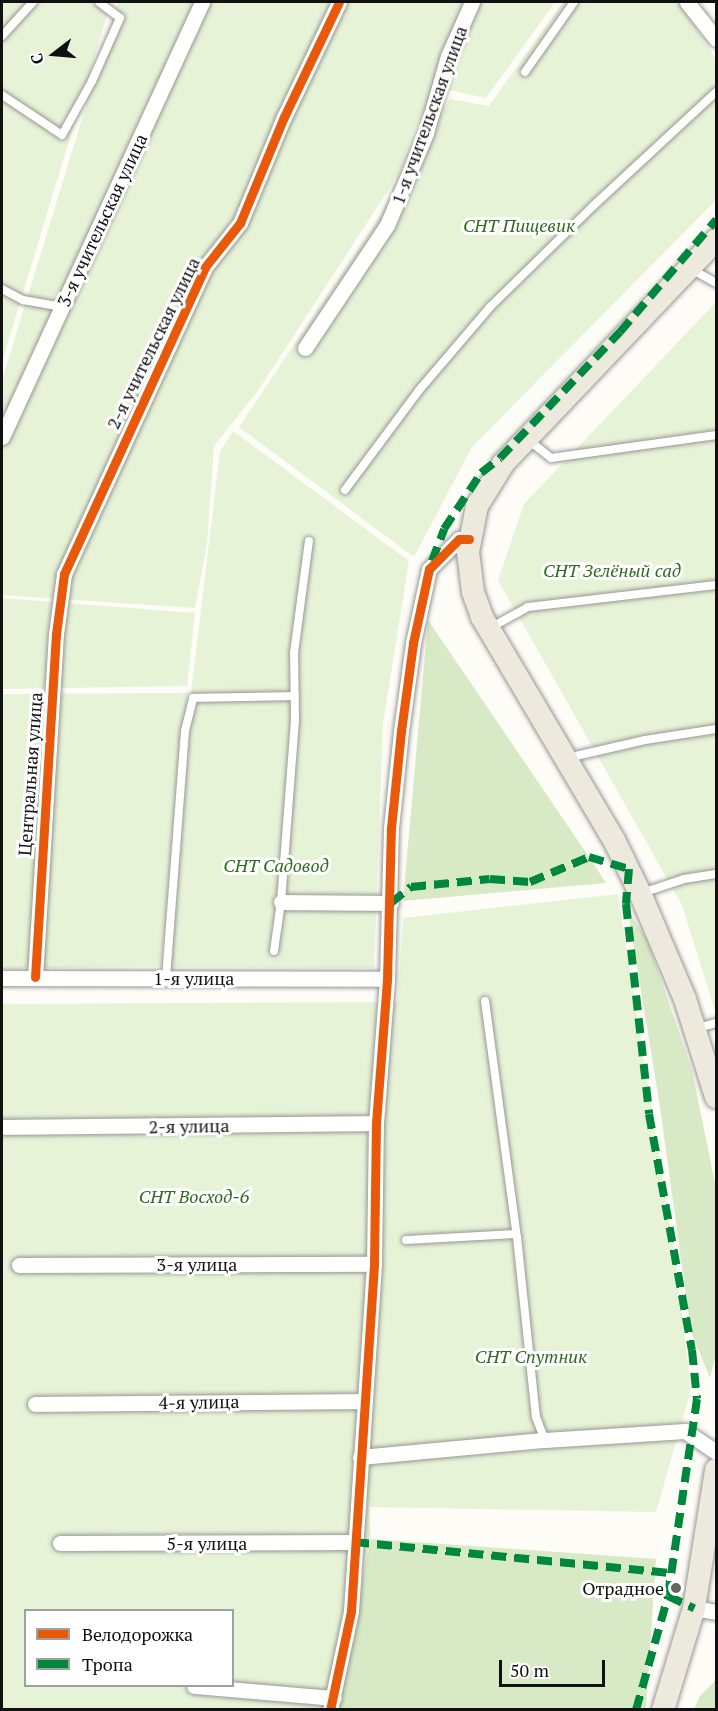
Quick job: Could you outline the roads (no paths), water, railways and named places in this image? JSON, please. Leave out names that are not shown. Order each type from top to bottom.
[{"type":"main road","points":[[717,240],[503,464],[484,491],[469,539],[470,579],[477,604],[615,840],[686,999],[706,1026],[717,1097]]},
{"type":"main road","points":[[663,1710],[706,1610],[717,1470]]},
{"type":"street","name":"3-я учительская улица","points":[[2,437],[202,2]]},
{"type":"street","name":"2-я учительская улица","points":[[64,574],[205,267],[240,224],[284,117],[339,2]]},
{"type":"street","name":"1-я учительская улица","points":[[305,348],[387,225],[426,133],[448,56],[472,2]]},
{"type":"street","points":[[687,2],[717,39]]},
{"type":"street","points":[[202,1687],[332,1704],[351,1611],[363,1401],[375,1264],[376,1123],[391,903],[392,818],[401,731],[429,569],[459,539],[469,539]]},
{"type":"street","name":"Центральная улица","points":[[35,977],[56,634],[64,574]]},
{"type":"street","points":[[281,902],[391,903]]},
{"type":"street","name":"1-я улица","points":[[2,978],[387,979]]},
{"type":"street","name":"2-я улица","points":[[2,1127],[376,1123]]},
{"type":"street","name":"3-я улица","points":[[19,1265],[375,1264]]},
{"type":"street","name":"4-я улица","points":[[35,1404],[363,1401]]},
{"type":"street","points":[[360,1457],[545,1440],[685,1431],[717,1452]]},
{"type":"street","name":"5-я улица","points":[[60,1543],[354,1542]]},
{"type":"lane","points":[[2,36],[33,2]]},
{"type":"lane","points":[[2,95],[62,135],[92,81],[120,18],[99,2]]},
{"type":"lane","points":[[525,72],[574,2]]},
{"type":"lane","points":[[345,490],[420,389],[490,307],[593,206],[717,92]]},
{"type":"lane","points":[[690,268],[717,283]]},
{"type":"lane","points":[[2,289],[23,300],[62,307]]},
{"type":"lane","points":[[526,438],[551,458],[717,435]]},
{"type":"lane","points":[[274,951],[281,902],[295,721],[294,653],[309,541]]},
{"type":"lane","points":[[489,628],[528,607],[717,585]]},
{"type":"lane","points":[[165,978],[185,731],[193,698],[295,696]]},
{"type":"lane","points":[[566,758],[645,740],[717,729]]},
{"type":"lane","points":[[640,893],[684,879],[717,874]]},
{"type":"lane","points":[[485,1001],[516,1234],[536,1417],[545,1440]]},
{"type":"lane","points":[[406,1240],[516,1234]]},
{"type":"place","name":"Отрадное","points":[[676,1588]]},
{"type":"park label","name":"СНТ Пищевик","points":[[519,225]]},
{"type":"park label","name":"СНТ Зелёный сад","points":[[612,570]]},
{"type":"park label","name":"СНТ Садовод","points":[[276,865]]},
{"type":"park label","name":"СНТ Восход-6","points":[[194,1196]]},
{"type":"park label","name":"СНТ Спутник","points":[[531,1356]]}]
